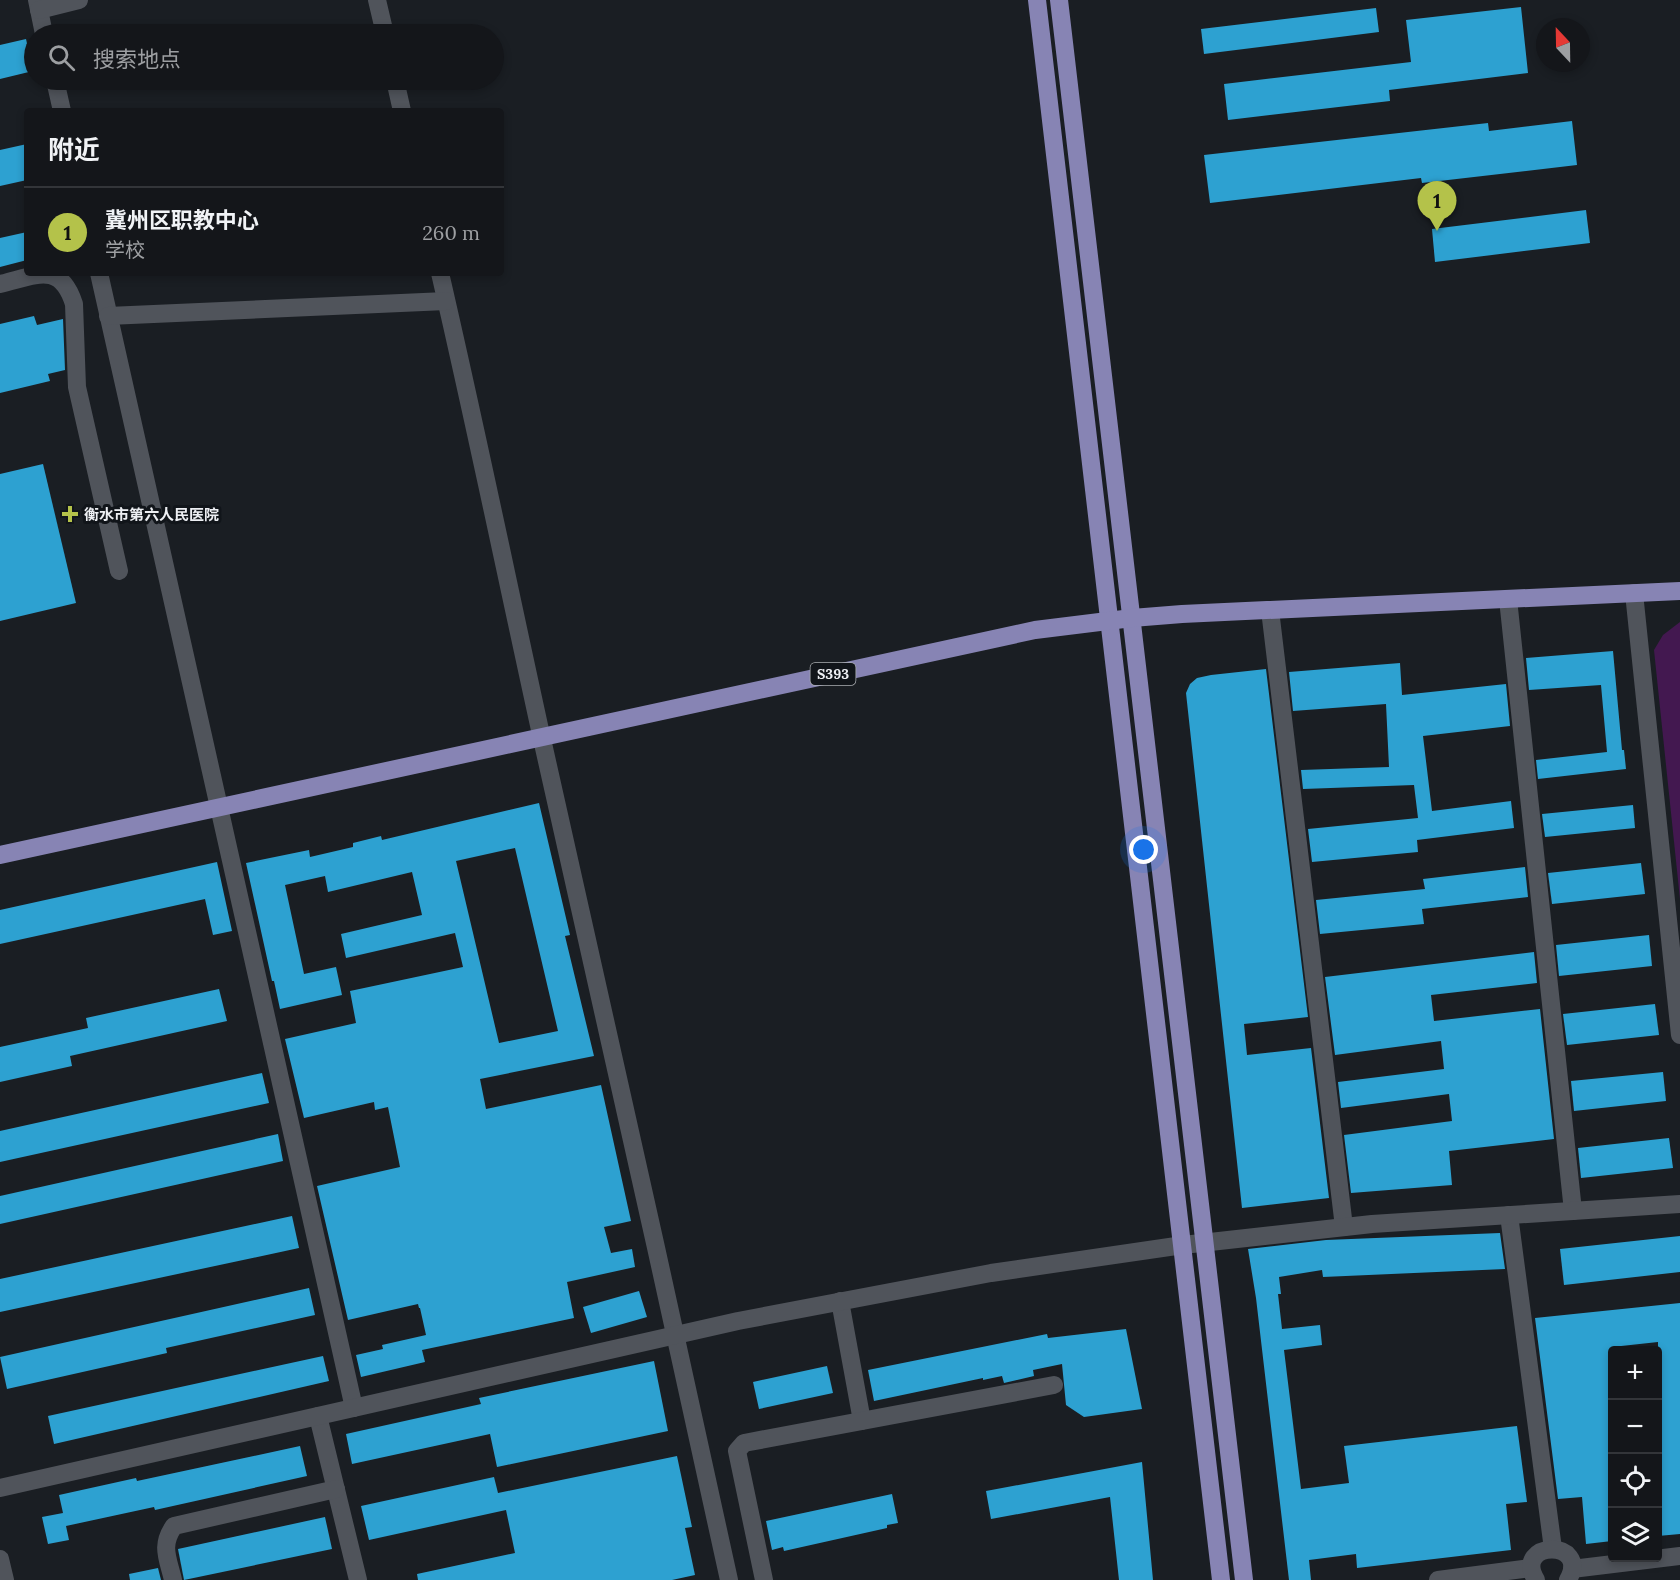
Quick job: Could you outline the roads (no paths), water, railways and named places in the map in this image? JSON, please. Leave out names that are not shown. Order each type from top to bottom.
[{"type":"main road","points":[[1037,0],[1221,1580]]},
{"type":"main road","points":[[1059,0],[1244,1580]]},
{"type":"main road","name":"S393","points":[[0,855],[1035,630],[1132,618],[1680,591]]},
{"type":"street","points":[[42,24],[38,5],[79,0]]},
{"type":"street","points":[[376,0],[382,24]]},
{"type":"street","points":[[57,90],[61,108]]},
{"type":"street","points":[[397,90],[401,108]]},
{"type":"street","points":[[0,284],[33,276]]},
{"type":"street","points":[[52,276],[65,282],[74,304],[77,387],[119,571]]},
{"type":"street","points":[[100,276],[354,1408]]},
{"type":"street","points":[[441,276],[729,1580]]},
{"type":"street","points":[[108,316],[446,301]]},
{"type":"street","points":[[1634,593],[1680,1035]]},
{"type":"street","points":[[1508,599],[1573,1211]]},
{"type":"street","points":[[1270,610],[1344,1227]]},
{"type":"street","points":[[0,1488],[676,1335],[992,1273],[1183,1245],[1344,1227],[1680,1204]]},
{"type":"street","points":[[1509,1215],[1553,1549]]},
{"type":"street","points":[[840,1301],[862,1421]]},
{"type":"street","points":[[764,1580],[737,1451],[744,1443],[1054,1385]]},
{"type":"street","points":[[318,1416],[358,1580]]},
{"type":"street","points":[[173,1580],[165,1545],[167,1536],[174,1526],[336,1489]]},
{"type":"street","points":[[1438,1580],[1533,1574],[1534,1558],[1541,1551],[1553,1549],[1560,1550],[1568,1556],[1570,1574],[1680,1556]]},
{"type":"street","points":[[0,1559],[5,1580]]},
{"type":"place","name":"冀州区职教中心","points":[[1437,231]]},
{"type":"place","name":"衡水市第六人民医院","points":[[70,514]]}]
